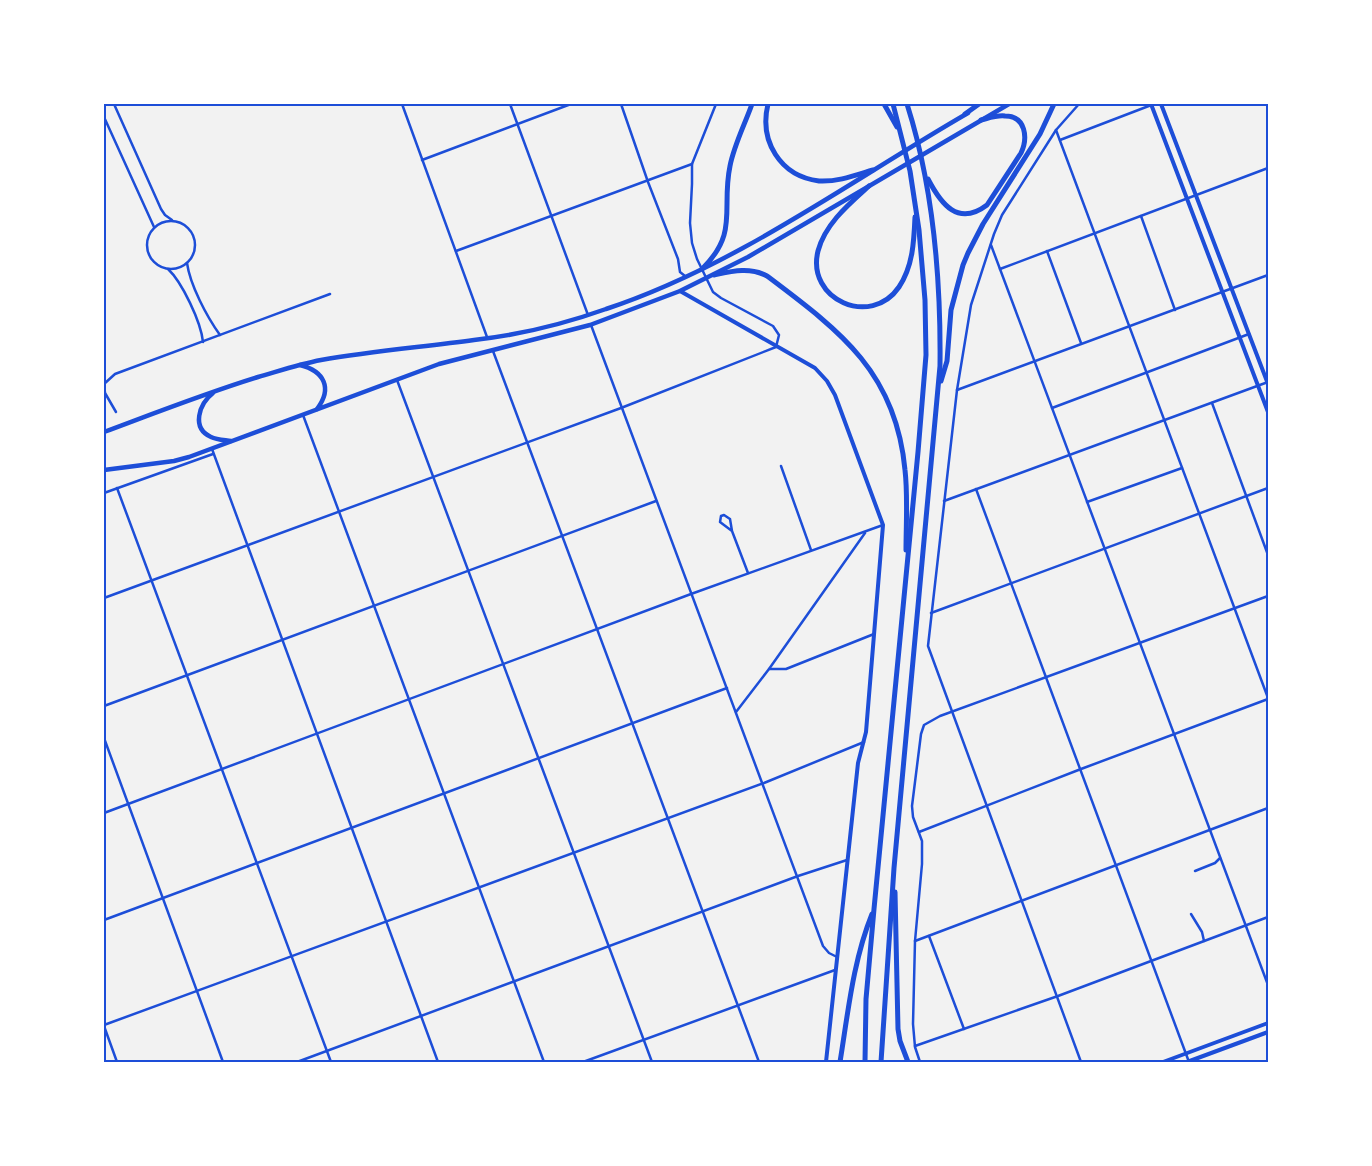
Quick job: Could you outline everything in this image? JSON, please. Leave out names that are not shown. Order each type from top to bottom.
[{"type":"highway","points":[[714,259],[725,236],[728,218],[727,184],[730,166],[736,144],[752,104]]},
{"type":"highway","points":[[768,104],[765,123],[768,140],[776,156],[790,170],[809,179],[826,181],[873,170]]},
{"type":"highway","points":[[884,104],[901,134]]},
{"type":"highway","points":[[865,1062],[866,998],[926,355],[924,286],[915,202],[893,104]]},
{"type":"highway","points":[[881,1062],[894,868],[938,394],[940,338],[934,228],[926,175],[908,104]]},
{"type":"highway","points":[[966,114],[979,104]]},
{"type":"highway","points":[[104,432],[218,389],[300,364],[392,349],[516,333],[588,315],[625,303],[703,268],[714,259],[800,214],[984,104]]},
{"type":"highway","points":[[104,470],[174,461],[213,452],[232,441],[439,364],[590,325],[693,286],[721,272],[1009,104]]},
{"type":"highway","points":[[938,394],[947,361],[951,310],[963,265],[973,241],[1040,134],[1054,104]]},
{"type":"highway","points":[[926,175],[939,199],[950,210],[964,214],[981,209],[987,205],[1021,153],[1024,146],[1025,132],[1018,120],[1012,117],[998,116],[981,120]]},
{"type":"highway","points":[[869,186],[836,218],[824,236],[818,253],[817,268],[822,283],[831,295],[848,305],[863,307],[876,304],[890,296],[900,286],[908,267],[913,245],[915,202]]},
{"type":"highway","points":[[721,272],[747,270],[767,276],[844,339],[869,367],[878,381],[891,406],[896,422],[905,469],[905,589]]},
{"type":"highway","points":[[300,364],[318,372],[325,383],[325,396],[316,410]]},
{"type":"highway","points":[[218,389],[201,406],[199,421],[201,428],[213,439],[232,441]]},
{"type":"highway","points":[[894,868],[898,1028],[900,1041],[908,1062]]},
{"type":"highway","points":[[840,1062],[853,987],[866,929],[874,909]]},
{"type":"street","points":[[114,104],[161,209],[173,221],[183,224],[193,235],[194,250],[186,263],[180,267],[167,268],[156,264],[151,258],[147,250],[147,242],[149,234],[154,227],[161,223],[173,221]]},
{"type":"street","points":[[402,104],[488,338]]},
{"type":"street","points":[[510,104],[588,315]]},
{"type":"street","points":[[422,160],[571,104]]},
{"type":"street","points":[[620,104],[678,259],[680,272],[687,276]]},
{"type":"street","points":[[1079,104],[1056,130],[1002,215],[971,305],[957,390],[928,646],[1081,1062]]},
{"type":"street","points":[[1060,140],[1152,104],[1268,412]]},
{"type":"street","points":[[944,501],[1268,383],[1161,104]]},
{"type":"street","points":[[104,598],[621,408],[776,347],[779,339],[776,330],[713,292],[697,259],[692,243],[690,229],[692,164],[716,105]]},
{"type":"street","points":[[104,117],[154,227]]},
{"type":"street","points":[[919,832],[1268,699],[1056,130]]},
{"type":"street","points":[[456,251],[648,182],[692,164]]},
{"type":"street","points":[[1000,269],[1268,168]]},
{"type":"street","points":[[1141,216],[1175,310]]},
{"type":"street","points":[[991,245],[1268,985]]},
{"type":"street","points":[[1046,251],[1081,344]]},
{"type":"street","points":[[186,263],[188,273],[200,299],[212,324],[220,335]]},
{"type":"street","points":[[167,268],[175,276],[199,324],[203,342]]},
{"type":"street","points":[[957,390],[1268,275]]},
{"type":"street","points":[[680,291],[815,368],[827,381],[835,395],[883,525],[865,742],[858,763],[826,1062]]},
{"type":"street","points":[[116,412],[105,393],[104,385],[115,374],[330,294]]},
{"type":"street","points":[[590,325],[764,783],[823,946],[829,954],[837,957]]},
{"type":"street","points":[[1052,408],[1250,334]]},
{"type":"street","points":[[493,349],[759,1062]]},
{"type":"street","points":[[397,380],[652,1062]]},
{"type":"street","points":[[1212,403],[1268,555]]},
{"type":"street","points":[[303,415],[544,1062]]},
{"type":"street","points":[[104,493],[213,452],[438,1062]]},
{"type":"street","points":[[781,466],[811,550]]},
{"type":"street","points":[[1087,502],[1182,468]]},
{"type":"street","points":[[117,488],[331,1062]]},
{"type":"street","points":[[931,613],[1268,488]]},
{"type":"street","points":[[976,490],[1117,865],[1188,1062],[1268,1032]]},
{"type":"street","points":[[104,706],[656,501]]},
{"type":"street","points":[[732,531],[720,522],[719,519],[724,514],[730,519],[732,531],[748,574]]},
{"type":"street","points":[[104,813],[691,594],[883,525]]},
{"type":"street","points":[[736,712],[769,669],[865,533]]},
{"type":"street","points":[[920,1062],[915,1047],[913,1024],[915,941],[922,864],[922,841],[913,817],[912,806],[921,734],[924,725],[951,712],[1268,596]]},
{"type":"street","points":[[769,669],[786,669],[874,634]]},
{"type":"street","points":[[104,920],[727,688]]},
{"type":"street","points":[[104,738],[224,1062]]},
{"type":"street","points":[[117,1062],[104,1026],[764,783],[865,742]]},
{"type":"street","points":[[915,941],[1268,808]]},
{"type":"street","points":[[1195,871],[1215,863],[1220,858]]},
{"type":"street","points":[[297,1062],[798,876],[849,860]]},
{"type":"street","points":[[1191,914],[1202,932],[1204,941]]},
{"type":"street","points":[[915,1047],[1058,996],[1268,917]]},
{"type":"street","points":[[929,936],[964,1029]]},
{"type":"street","points":[[582,1062],[835,970]]},
{"type":"street","points":[[1162,1062],[1268,1023]]}]
